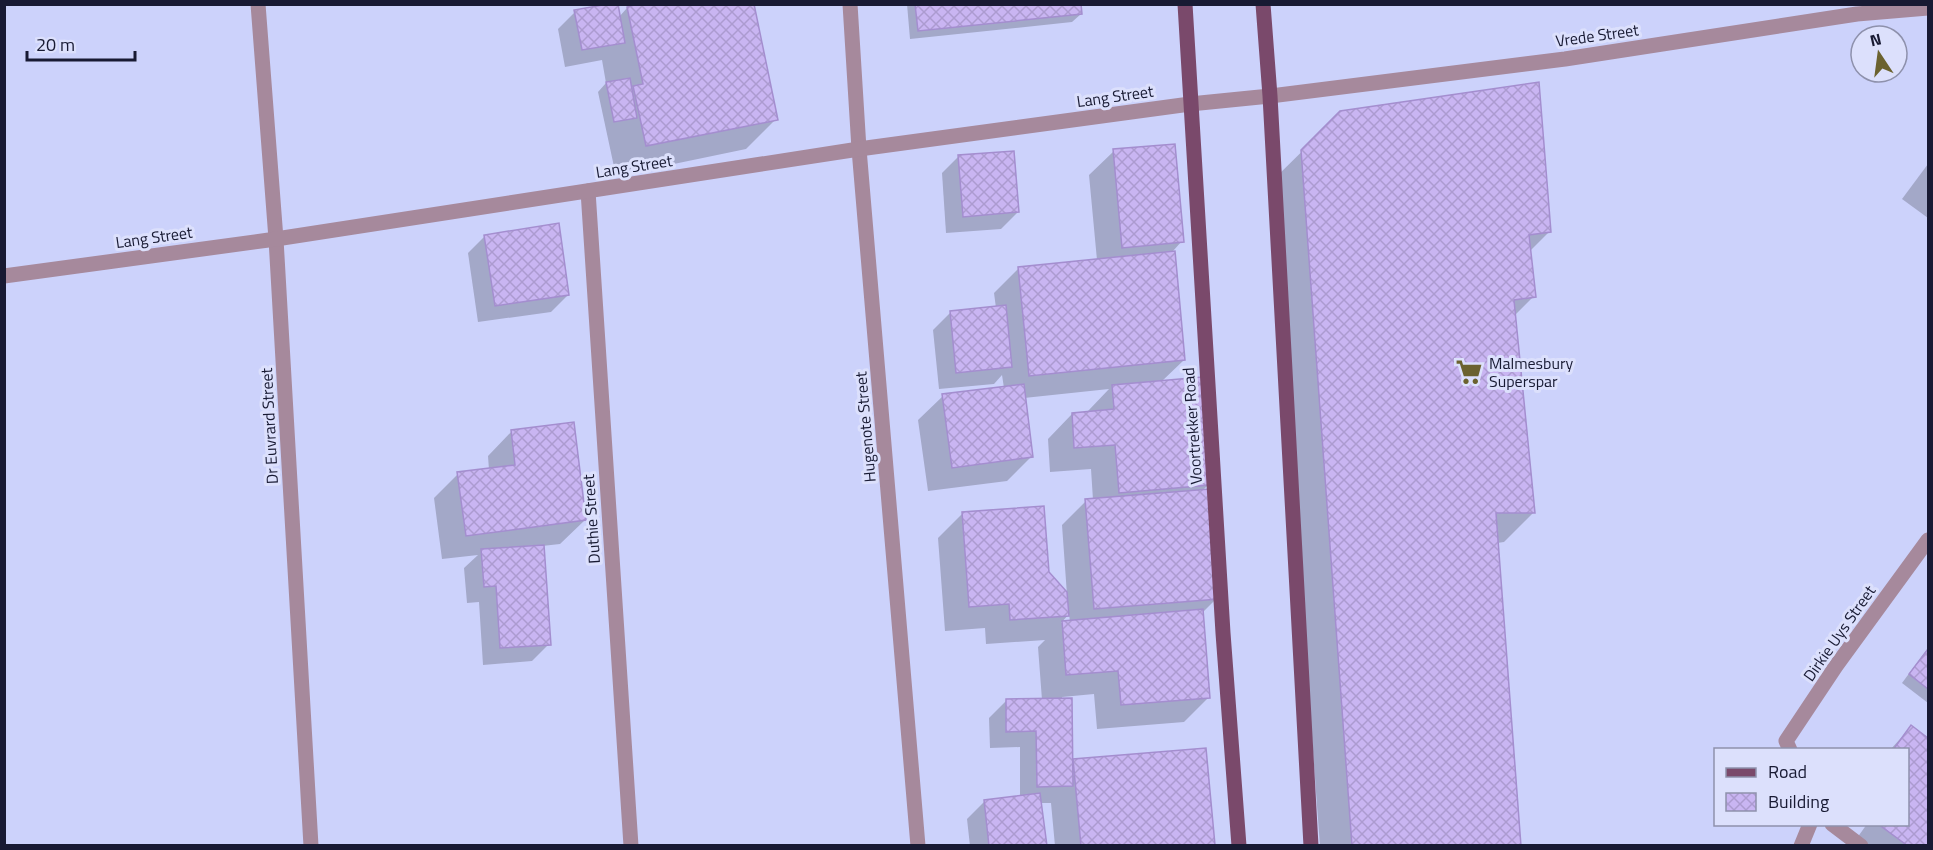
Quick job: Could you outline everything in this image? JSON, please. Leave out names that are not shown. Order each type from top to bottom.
[{"type":"main road","name":"Voortrekker Road","points":[[1185,4],[1223,633],[1239,846]]},
{"type":"main road","points":[[1263,4],[1311,846]]},
{"type":"street","name":"Dr Euvrard Street","points":[[258,4],[276,239],[311,846]]},
{"type":"street","name":"Hugenote Street","points":[[850,4],[859,149],[918,846]]},
{"type":"street","name":"Vrede Street","points":[[1270,96],[1565,58],[1857,9],[1929,8]]},
{"type":"street","name":"Lang Street","points":[[4,276],[276,239],[859,149],[1190,104],[1270,96]]},
{"type":"street","name":"Duthie Street","points":[[588,191],[631,846]]},
{"type":"street","name":"Dirkie Uys Street","points":[[1789,748],[1786,741],[1836,666],[1929,540]]},
{"type":"street","points":[[1801,846],[1810,826]]},
{"type":"street","points":[[1833,826],[1861,846]]},
{"type":"building","points":[[618,4],[625,43],[582,50],[574,10]]},
{"type":"building","points":[[638,4],[754,4],[778,120],[646,146],[633,86],[643,84],[627,7]]},
{"type":"building","points":[[915,4],[1081,4],[1082,14],[918,31]]},
{"type":"building","points":[[630,78],[637,118],[614,122],[606,82]]},
{"type":"building","points":[[1539,82],[1551,232],[1529,235],[1536,297],[1514,300],[1535,513],[1496,513],[1521,846],[1352,846],[1301,150],[1340,111]]},
{"type":"building","points":[[1175,144],[1184,242],[1122,248],[1113,149]]},
{"type":"building","points":[[1014,151],[1019,212],[963,217],[958,155]]},
{"type":"building","points":[[559,223],[569,295],[495,306],[484,235]]},
{"type":"building","points":[[1175,251],[1185,360],[1029,376],[1018,267]]},
{"type":"building","points":[[1006,305],[1012,367],[956,373],[950,311]]},
{"type":"building","points":[[1202,377],[1210,485],[1119,493],[1115,445],[1074,448],[1072,413],[1114,409],[1112,385]]},
{"type":"building","points":[[1024,384],[1033,457],[952,468],[942,394]]},
{"type":"building","points":[[574,422],[586,520],[466,536],[457,472],[515,465],[511,430]]},
{"type":"building","points":[[1210,489],[1219,599],[1094,609],[1085,499]]},
{"type":"building","points":[[1044,506],[1049,572],[1067,592],[1069,616],[1010,620],[1009,604],[969,607],[962,512]]},
{"type":"building","points":[[544,545],[551,645],[500,648],[496,586],[484,587],[481,549]]},
{"type":"building","points":[[1203,609],[1210,698],[1121,705],[1118,671],[1066,675],[1062,621]]},
{"type":"building","points":[[1928,649],[1928,689],[1909,674]]},
{"type":"building","points":[[1072,698],[1073,786],[1037,787],[1036,731],[1006,732],[1006,699]]},
{"type":"building","points":[[1911,725],[1928,738],[1928,846],[1908,846],[1881,826],[1909,826],[1909,748],[1894,748]]},
{"type":"building","points":[[1206,748],[1215,845],[1081,846],[1073,759]]},
{"type":"building","points":[[1040,793],[1047,846],[989,846],[984,800]]},
{"type":"place","name":"Malmesbury Superspar","points":[[1469,372]]}]
